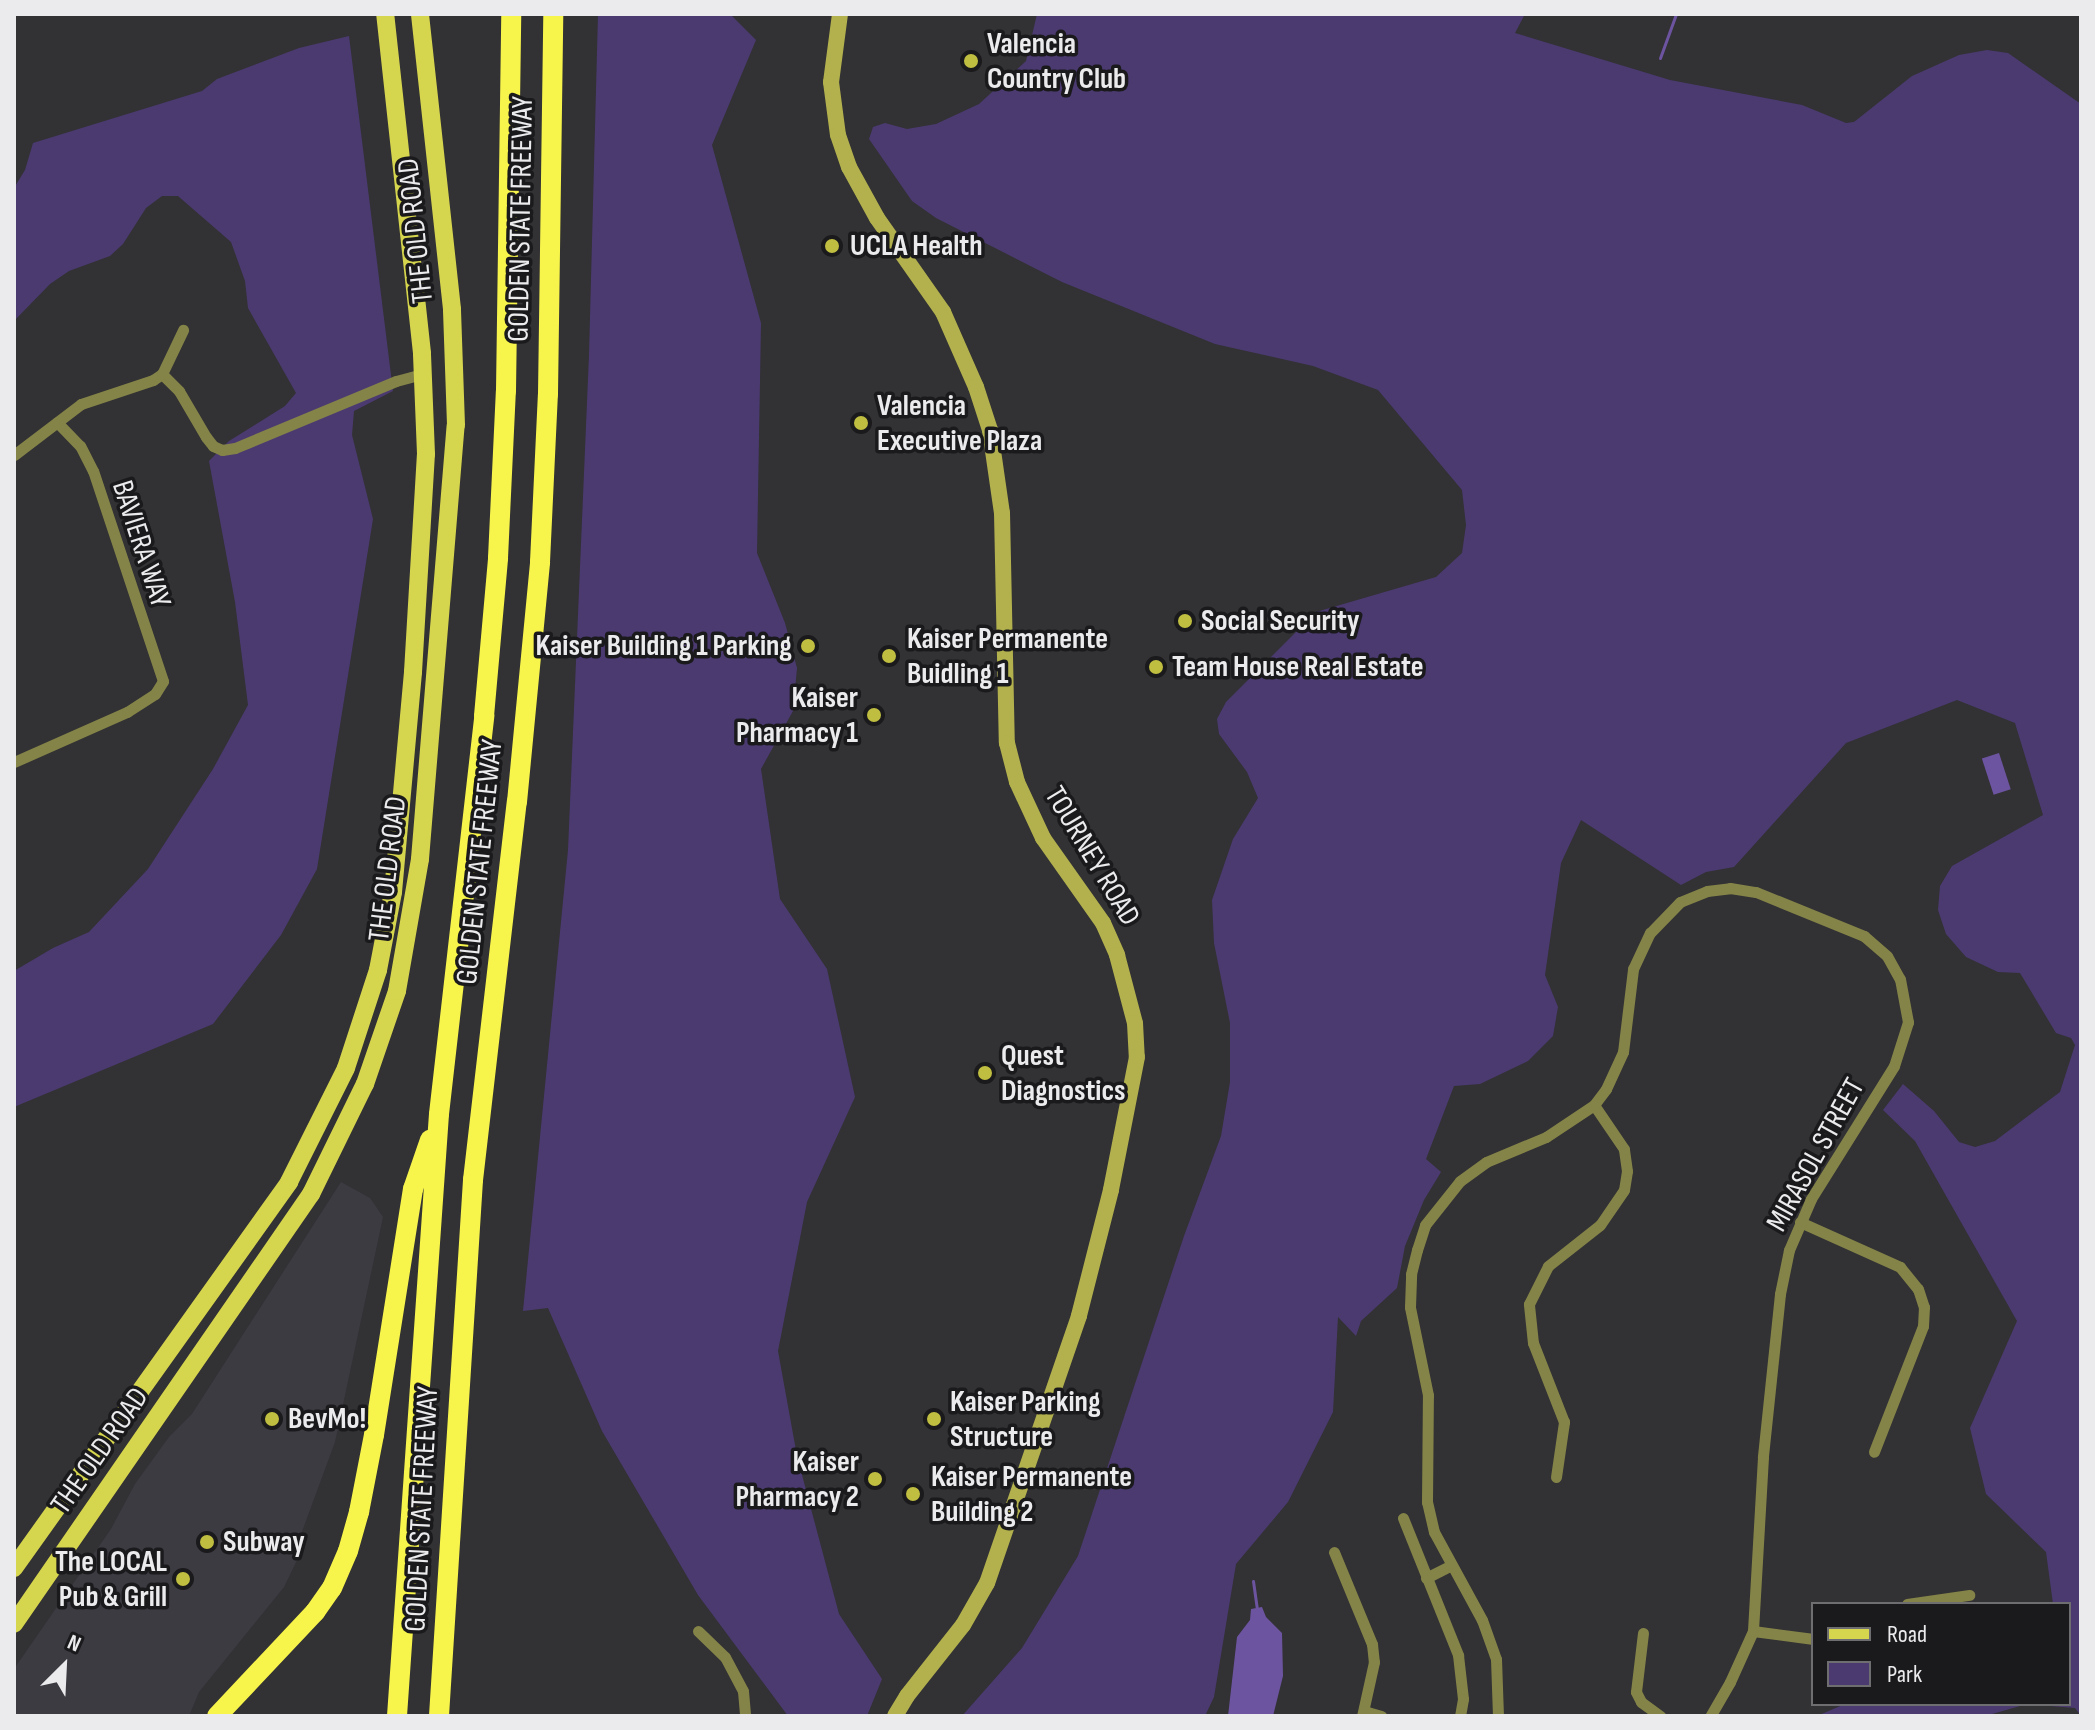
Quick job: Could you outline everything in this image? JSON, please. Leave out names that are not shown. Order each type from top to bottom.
[{"type":"highway","name":"GOLDEN STATE FREEWAY","points":[[397,1716],[439,1114],[483,732],[498,558],[507,377],[511,14]]},
{"type":"highway","name":"GOLDEN STATE FREEWAY","points":[[439,1716],[473,1180],[517,802],[540,562],[548,394],[553,14]]},
{"type":"highway","points":[[217,1716],[315,1612],[332,1588],[348,1551],[374,1435],[413,1189],[439,1114]]},
{"type":"highway","points":[[444,1641],[447,1716]]},
{"type":"main road","name":"THE OLD ROAD","points":[[14,1568],[272,1209],[317,1133],[357,1041],[378,970],[393,892],[423,545],[426,454],[423,374],[385,14]]},
{"type":"main road","name":"THE OLD ROAD","points":[[14,1624],[311,1194],[365,1084],[397,991],[420,859],[456,425],[452,309],[420,14]]},
{"type":"street","name":"TOURNEY ROAD","points":[[840,14],[831,82],[838,135],[849,167],[877,218],[943,312],[976,387],[990,430],[1002,513],[1007,743],[1017,782],[1043,838],[1103,923],[1117,955],[1135,1023],[1137,1057],[1111,1190],[1079,1316],[987,1583],[963,1625],[895,1716]]},
{"type":"street","points":[[14,455],[81,404],[142,385],[162,374],[183,330]]},
{"type":"street","points":[[162,374],[179,391],[213,446],[222,450],[235,448],[396,381],[423,374]]},
{"type":"street","name":"BAVIERA WAY","points":[[14,762],[115,718],[161,688],[163,681],[126,579],[93,471],[80,446],[57,422]]},
{"type":"street","name":"MIRASOL STREET","points":[[1594,1105],[1606,1089],[1623,1052],[1637,954],[1663,916],[1680,902],[1707,891],[1730,888],[1756,892],[1854,931],[1887,956],[1900,979],[1908,1022],[1903,1046],[1800,1222],[1789,1250],[1780,1294],[1763,1457],[1753,1631],[1730,1682],[1710,1716]]},
{"type":"street","points":[[1498,1716],[1496,1659],[1482,1620],[1434,1532],[1427,1502],[1428,1395],[1410,1307],[1411,1274],[1425,1225],[1460,1181],[1486,1162],[1546,1137],[1594,1105],[1624,1149],[1627,1171],[1624,1190],[1600,1225],[1548,1266],[1529,1304],[1533,1343],[1564,1422],[1556,1477]]},
{"type":"street","points":[[1800,1222],[1900,1267],[1918,1289],[1924,1307],[1923,1326],[1874,1452]]},
{"type":"street","points":[[1403,1518],[1458,1655],[1463,1699],[1460,1716]]},
{"type":"street","points":[[1334,1552],[1372,1644],[1374,1662],[1363,1713],[1381,1716]]},
{"type":"street","points":[[1426,1578],[1451,1565]]},
{"type":"street","points":[[1921,1602],[1969,1595]]},
{"type":"street","points":[[698,1631],[725,1657],[743,1691],[745,1716]]},
{"type":"street","points":[[1753,1631],[1811,1639]]},
{"type":"street","points":[[1643,1633],[1636,1692],[1641,1702],[1660,1716]]},
{"type":"shaded area","points":[[1999,753],[2011,789],[1994,795],[1982,759]]},
{"type":"shaded area","points":[[341,1182],[370,1198],[383,1217],[335,1442],[300,1537],[299,1556],[284,1587],[199,1692],[189,1716],[14,1716],[14,1669],[111,1529],[135,1484],[169,1437],[192,1414]]},
{"type":"shaded area","points":[[1262,1607],[1266,1617],[1282,1633],[1283,1676],[1273,1716],[1228,1716],[1237,1637],[1250,1620],[1251,1609]]},
{"type":"green space","points":[[598,14],[730,14],[756,40],[712,145],[761,323],[757,553],[785,623],[797,668],[793,711],[761,769],[780,899],[827,969],[855,1097],[807,1202],[778,1351],[797,1456],[839,1614],[882,1679],[867,1716],[788,1716],[698,1595],[602,1431],[548,1308],[523,1311],[568,850],[589,355]]},
{"type":"green space","name":"Valencia Country Club","points":[[1037,14],[1525,14],[1515,33],[1670,80],[1802,105],[1846,123],[1854,122],[1912,76],[1959,55],[1987,50],[2008,53],[2081,104],[2081,1716],[2075,1708],[2051,1706],[2071,1706],[2071,1602],[2053,1602],[2046,1552],[1986,1494],[1970,1428],[2017,1321],[1915,1141],[1883,1110],[1903,1084],[1934,1111],[1959,1142],[1975,1147],[1995,1141],[2060,1092],[2075,1045],[2071,1038],[2056,1033],[2020,973],[1998,972],[1966,957],[1946,934],[1938,910],[1940,886],[1952,866],[2043,815],[2015,723],[1957,700],[1846,743],[1734,867],[1706,872],[1681,885],[1581,820],[1561,863],[1545,975],[1558,1007],[1553,1036],[1528,1061],[1480,1084],[1454,1086],[1426,1159],[1441,1172],[1424,1200],[1405,1246],[1397,1288],[1361,1321],[1356,1336],[1338,1317],[1333,1412],[1288,1502],[1236,1564],[1214,1697],[1205,1716],[962,1716],[1022,1648],[1078,1556],[1184,1236],[1221,1136],[1230,1082],[1230,1023],[1214,943],[1212,900],[1233,839],[1258,798],[1247,772],[1219,734],[1217,719],[1226,702],[1316,612],[1436,577],[1462,553],[1466,525],[1462,490],[1378,390],[1313,366],[1215,344],[1062,282],[936,218],[912,201],[869,139],[873,127],[885,123],[907,129],[936,124],[979,104],[1026,61]]},
{"type":"green space","points":[[349,36],[393,391],[354,411],[352,435],[373,519],[317,869],[281,935],[213,1024],[14,1107],[14,971],[53,948],[89,932],[148,869],[213,769],[248,705],[235,602],[209,461],[229,441],[285,406],[296,393],[248,308],[245,281],[231,242],[178,196],[162,196],[146,208],[123,244],[110,256],[69,271],[50,284],[14,321],[14,188],[25,170],[33,143],[202,91],[217,79],[299,48]]},
{"type":"green space","points":[[1840,1706],[2020,1706],[1985,1716],[1817,1716]]},
{"type":"waterway","points":[[1660,58],[1676,14]]},
{"type":"waterway","points":[[1253,1581],[1257,1608]]},
{"type":"place","name":"Valencia Country Club","points":[[971,61]]},
{"type":"place","name":"UCLA Health","points":[[832,246]]},
{"type":"place","name":"Valencia Executive Plaza","points":[[861,423]]},
{"type":"place","name":"Social Security","points":[[1185,621]]},
{"type":"place","name":"Kaiser Building 1 Parking","points":[[808,646]]},
{"type":"place","name":"Kaiser Permanente Buidling 1","points":[[889,656]]},
{"type":"place","name":"Team House Real Estate","points":[[1156,667]]},
{"type":"place","name":"Kaiser Pharmacy 1","points":[[874,715]]},
{"type":"place","name":"Quest Diagnostics","points":[[985,1073]]},
{"type":"place","name":"BevMo!","points":[[272,1419]]},
{"type":"place","name":"Kaiser Parking Structure","points":[[934,1419]]},
{"type":"place","name":"Kaiser Pharmacy 2","points":[[875,1479]]},
{"type":"place","name":"Kaiser Permanente Building 2","points":[[913,1494]]},
{"type":"place","name":"Subway","points":[[207,1542]]},
{"type":"place","name":"The LOCAL Pub & Grill","points":[[183,1579]]}]
